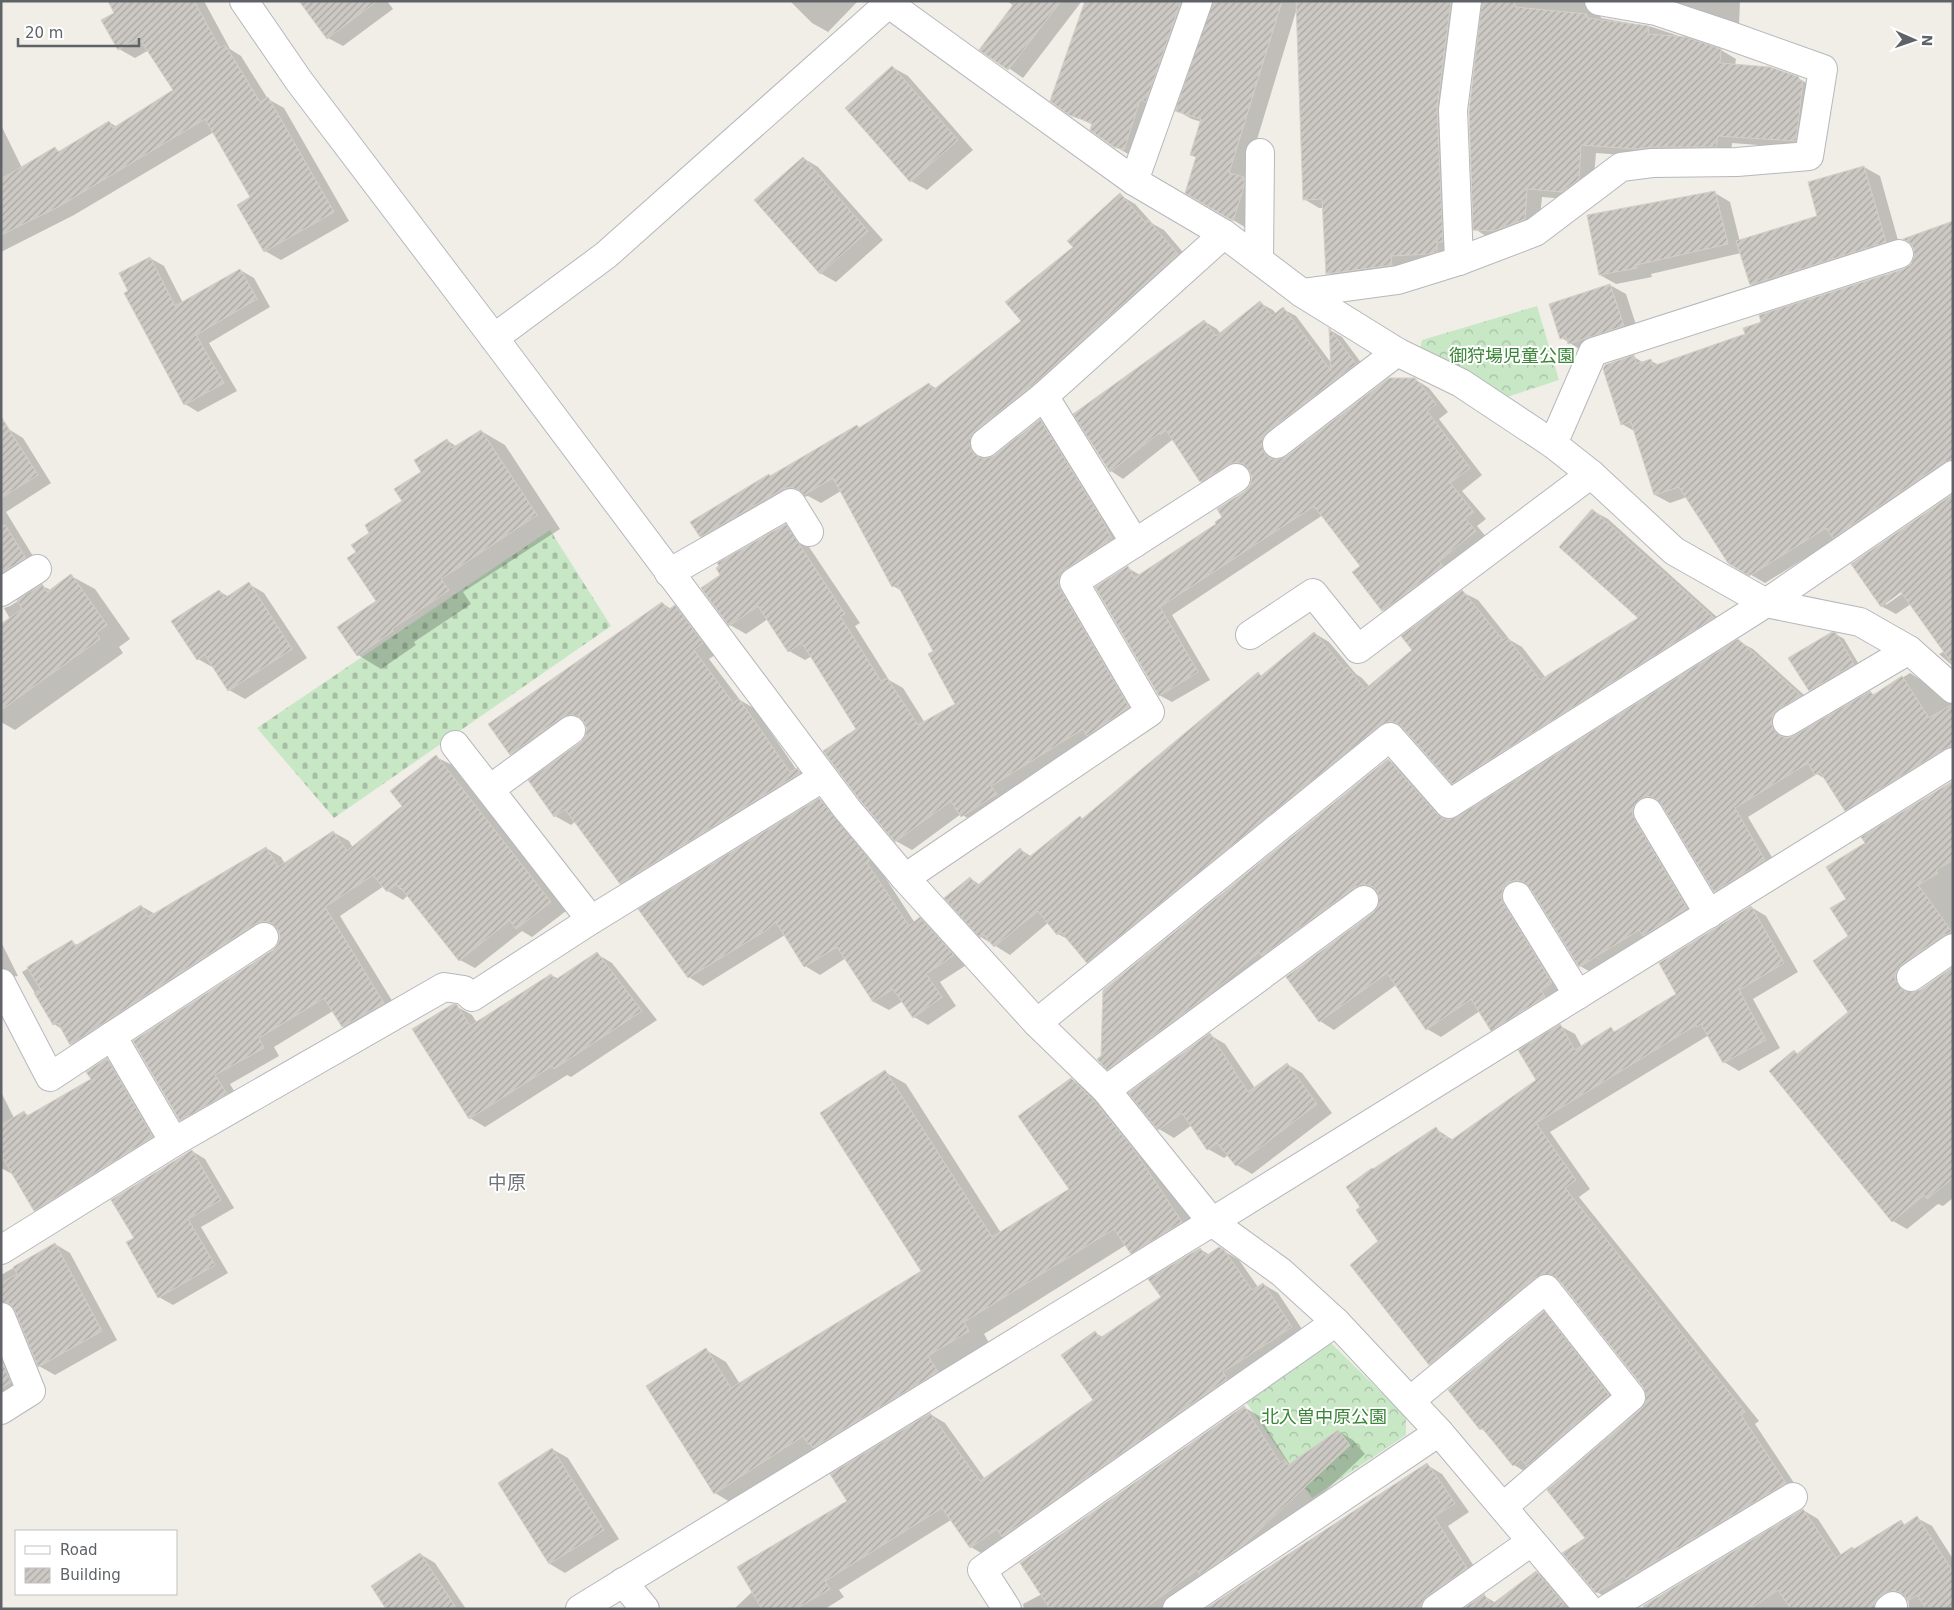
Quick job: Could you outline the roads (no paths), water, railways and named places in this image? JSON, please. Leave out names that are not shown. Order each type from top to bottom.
[{"type":"street","points":[[244,1],[299,81],[494,338],[822,778],[905,878],[1037,1023],[1106,1090],[1212,1222],[1281,1272],[1336,1322],[1411,1400],[1589,1609]]},
{"type":"street","points":[[1134,181],[1198,1]]},
{"type":"street","points":[[1460,261],[1453,110],[1466,1]]},
{"type":"street","points":[[1302,293],[1398,280],[1460,261],[1535,232],[1621,167],[1652,163],[1737,162],[1810,156],[1823,70],[1656,6],[1599,1]]},
{"type":"street","points":[[494,338],[606,255],[886,3],[1134,181],[1224,234],[1302,293],[1397,352],[1461,383],[1553,444],[1591,474],[1674,551],[1766,603],[1860,622],[1909,650],[1953,689]]},
{"type":"street","points":[[1259,260],[1260,153]]},
{"type":"street","points":[[986,443],[1044,396],[1224,234]]},
{"type":"street","points":[[1553,444],[1593,352],[1899,254]]},
{"type":"street","points":[[1276,444],[1397,352]]},
{"type":"street","points":[[1044,396],[1135,542]]},
{"type":"street","points":[[1250,635],[1313,593],[1358,649],[1591,474]]},
{"type":"street","points":[[1037,1023],[1390,737],[1449,804],[1766,603],[1953,475]]},
{"type":"street","points":[[905,878],[1150,712],[1074,582],[1236,478]]},
{"type":"street","points":[[669,573],[791,503],[809,532]]},
{"type":"street","points":[[1,592],[37,570]]},
{"type":"street","points":[[1787,722],[1909,650]]},
{"type":"street","points":[[490,789],[571,730]]},
{"type":"street","points":[[455,745],[592,920]]},
{"type":"street","points":[[580,1609],[1212,1222],[1953,762]]},
{"type":"street","points":[[1,1250],[174,1142],[444,988],[464,990],[472,997],[592,920],[822,778]]},
{"type":"street","points":[[1648,812],[1709,914]]},
{"type":"street","points":[[1517,896],[1578,995]]},
{"type":"street","points":[[1106,1090],[1364,900]]},
{"type":"street","points":[[1,983],[50,1077],[264,937]]},
{"type":"street","points":[[1911,977],[1953,948]]},
{"type":"street","points":[[112,1036],[174,1142]]},
{"type":"street","points":[[1411,1400],[1546,1289],[1631,1397],[1503,1507]]},
{"type":"street","points":[[1,1317],[31,1390],[1,1410]]},
{"type":"street","points":[[1008,1609],[982,1570],[1336,1322]]},
{"type":"street","points":[[1177,1609],[1440,1432]]},
{"type":"street","points":[[1606,1609],[1793,1497]]},
{"type":"street","points":[[1436,1609],[1531,1542]]},
{"type":"street","points":[[623,1582],[645,1609]]},
{"type":"district","name":"中原","points":[[507,1182]]},
{"type":"park label","name":"御狩場児童公園","points":[[1512,355]]},
{"type":"park label","name":"北入曽中原公園","points":[[1324,1416]]}]
